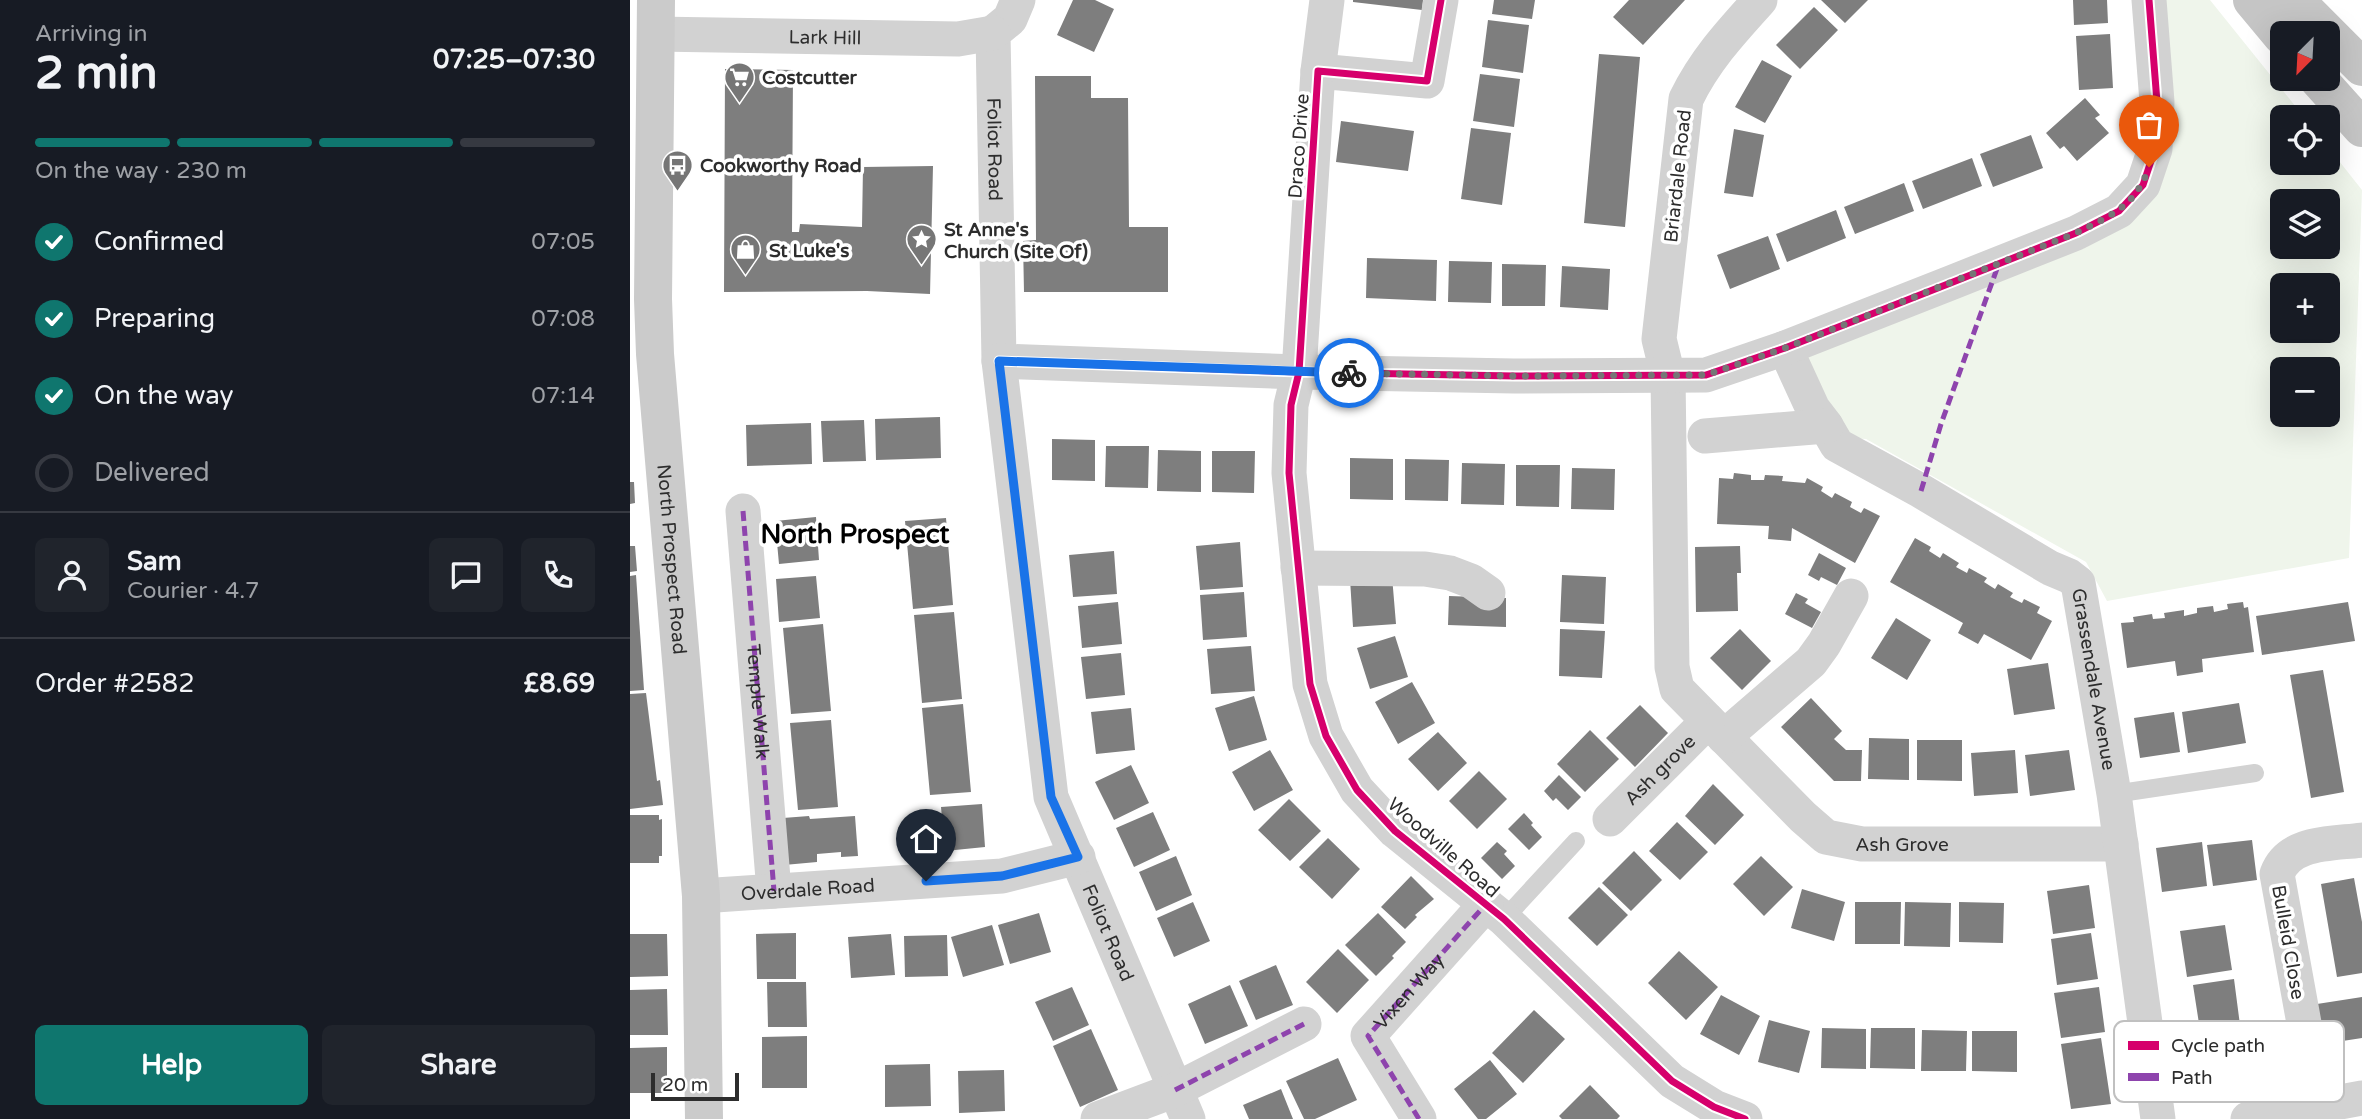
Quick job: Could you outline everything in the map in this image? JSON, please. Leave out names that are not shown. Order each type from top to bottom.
[{"type":"main road","points":[[2252,0],[2270,22]]},
{"type":"main road","points":[[2295,0],[2362,67]]},
{"type":"main road","points":[[2329,91],[2362,128]]},
{"type":"street","points":[[993,33],[1010,19],[1018,0]]},
{"type":"street","name":"Draco Drive","points":[[1299,372],[1318,71],[1327,0]]},
{"type":"street","name":"Draco Drive","points":[[1318,71],[1427,80],[1441,0]]},
{"type":"street","name":"Briardale Road","points":[[1668,376],[1659,339],[1686,99],[1698,73],[1723,40],[1760,0]]},
{"type":"street","points":[[999,361],[1299,372],[1514,376],[1706,375],[1785,348],[2076,233],[2119,211],[2143,185],[2155,149],[2157,102],[2149,0]]},
{"type":"street","name":"Lark Hill","points":[[655,17],[958,39],[993,33]]},
{"type":"street","name":"North Prospect Road","points":[[655,17],[653,299],[643,354],[701,896],[704,1119]]},
{"type":"street","name":"Foliot Road","points":[[993,33],[999,361],[1051,797],[1182,1105]]},
{"type":"street","name":"Grassendale Avenue","points":[[1785,348],[1813,409],[1837,445],[2078,583],[2114,794],[2145,1021]]},
{"type":"street","name":"Woodville Road","points":[[1299,372],[1291,405],[1289,473],[1310,684],[1326,736],[1357,790],[1395,831],[1495,911],[1672,1081],[1714,1107],[1745,1119]]},
{"type":"street","name":"Ash Grove","points":[[1668,376],[1672,667],[1677,689],[1826,837],[1862,844],[2121,844]]},
{"type":"street","points":[[1704,436],[1826,426]]},
{"type":"street","name":"Temple Walk","points":[[743,511],[774,891]]},
{"type":"street","points":[[1298,568],[1425,569],[1450,573],[1471,581],[1488,593]]},
{"type":"street","name":"Ash Grove","points":[[1716,729],[1811,662],[1851,596]]},
{"type":"street","name":"Ash grove","points":[[1610,819],[1716,729]]},
{"type":"street","name":"Bulleid Close","points":[[2304,1021],[2277,874],[2282,861],[2297,851],[2362,840]]},
{"type":"street","name":"Overdale Road","points":[[701,896],[1002,876],[1078,857]]},
{"type":"street","name":"Vixen Way","points":[[1419,1119],[1367,1036],[1495,911]]},
{"type":"street","points":[[1098,1119],[1182,1105],[1304,1024]]},
{"type":"street","points":[[2344,1101],[2362,1098]]},
{"type":"street","name":"Bulleid Close","points":[[2318,1102],[2319,1106]]},
{"type":"street","points":[[2248,1119],[2340,1102]]},
{"type":"lane","points":[[2114,794],[2255,773]]},
{"type":"lane","name":"Woodville Road","points":[[1495,911],[1576,841]]},
{"type":"shaded area","points":[[2157,0],[2210,0],[2270,75],[2270,91],[2283,91],[2294,105],[2270,105],[2270,175],[2340,175],[2340,162],[2362,190],[2349,558],[2107,601],[2086,562],[1866,439],[1852,438],[1795,348],[2147,188]]},
{"type":"building","points":[[1073,0],[1095,0],[1114,9],[1094,52],[1057,35]]},
{"type":"building","points":[[1353,0],[1423,0],[1422,10]]},
{"type":"building","points":[[1494,0],[1535,0],[1532,19],[1492,14]]},
{"type":"building","points":[[1629,0],[1685,0],[1643,45],[1613,17]]},
{"type":"building","points":[[1821,0],[1868,0],[1845,23]]},
{"type":"building","points":[[2073,0],[2107,0],[2108,23],[2074,25]]},
{"type":"building","points":[[1814,7],[1838,30],[1800,69],[1776,45]]},
{"type":"building","points":[[1488,20],[1529,25],[1523,73],[1482,67]]},
{"type":"building","points":[[2110,34],[2113,88],[2079,90],[2076,36]]},
{"type":"building","points":[[1599,54],[1640,57],[1625,227],[1584,223]]},
{"type":"building","points":[[1762,60],[1792,76],[1765,123],[1735,107]]},
{"type":"building","points":[[725,69],[793,70],[792,232],[799,232],[800,224],[862,227],[863,167],[933,166],[930,294],[867,291],[724,292]]},
{"type":"building","points":[[1480,74],[1520,79],[1514,127],[1473,121]]},
{"type":"building","points":[[1035,76],[1091,76],[1091,98],[1128,98],[1129,227],[1168,227],[1168,292],[1024,292],[1023,241],[1036,240]]},
{"type":"building","points":[[2085,98],[2100,115],[2095,118],[2109,133],[2077,161],[2064,146],[2060,149],[2046,133]]},
{"type":"building","points":[[1341,121],[1414,131],[1408,171],[1336,162]]},
{"type":"building","points":[[1471,128],[1511,133],[1502,205],[1461,199]]},
{"type":"building","points":[[1734,129],[1764,135],[1753,197],[1724,193]]},
{"type":"building","points":[[2031,135],[2043,168],[1993,187],[1980,154]]},
{"type":"building","points":[[1972,158],[1982,186],[1923,209],[1912,181]]},
{"type":"building","points":[[1904,183],[1914,211],[1855,234],[1844,207]]},
{"type":"building","points":[[1836,210],[1846,238],[1787,262],[1776,234]]},
{"type":"building","points":[[1768,236],[1780,269],[1730,289],[1717,255]]},
{"type":"building","points":[[1367,258],[1437,260],[1436,301],[1366,298]]},
{"type":"building","points":[[1449,261],[1492,262],[1491,303],[1448,302]]},
{"type":"building","points":[[1502,264],[1546,265],[1545,306],[1502,306]]},
{"type":"building","points":[[1562,266],[1610,269],[1608,310],[1560,307]]},
{"type":"building","points":[[940,417],[941,458],[876,460],[875,419]]},
{"type":"building","points":[[864,420],[866,461],[823,462],[821,421]]},
{"type":"building","points":[[811,423],[812,464],[747,466],[746,425]]},
{"type":"building","points":[[1052,439],[1095,440],[1095,481],[1052,480]]},
{"type":"building","points":[[1106,446],[1149,446],[1148,488],[1105,487]]},
{"type":"building","points":[[1158,450],[1201,451],[1201,492],[1157,491]]},
{"type":"building","points":[[1212,451],[1255,451],[1254,493],[1212,492]]},
{"type":"building","points":[[1350,458],[1393,459],[1393,500],[1350,499]]},
{"type":"building","points":[[1405,459],[1449,460],[1448,501],[1405,500]]},
{"type":"building","points":[[1462,463],[1505,464],[1504,505],[1461,504]]},
{"type":"building","points":[[1516,465],[1560,465],[1559,507],[1516,506]]},
{"type":"building","points":[[1572,468],[1615,469],[1614,510],[1571,509]]},
{"type":"building","points":[[1734,473],[1751,475],[1751,480],[1764,480],[1765,475],[1783,476],[1782,481],[1805,483],[1807,478],[1823,487],[1821,491],[1832,498],[1835,493],[1852,502],[1850,507],[1861,513],[1864,508],[1880,516],[1855,563],[1792,528],[1791,541],[1768,539],[1769,526],[1717,524],[1719,478],[1733,479]]},
{"type":"building","points":[[630,482],[634,482],[635,503],[630,504]]},
{"type":"building","points":[[816,517],[819,560],[779,564],[775,521]]},
{"type":"building","points":[[946,518],[953,605],[913,609],[905,521]]},
{"type":"building","points":[[1915,538],[1931,547],[1929,551],[1940,558],[1943,553],[1959,563],[1956,567],[1967,573],[1969,568],[1987,578],[1984,582],[1995,589],[1998,584],[2013,593],[2010,597],[2022,603],[2024,599],[2040,607],[2037,613],[2052,621],[2031,660],[1984,634],[1978,644],[1958,633],[1963,623],[1890,582]]},
{"type":"building","points":[[1240,542],[1243,587],[1200,590],[1196,546]]},
{"type":"building","points":[[630,546],[635,546],[637,571],[630,572]]},
{"type":"building","points":[[1740,546],[1741,573],[1737,573],[1738,611],[1696,612],[1695,547]]},
{"type":"building","points":[[1114,551],[1117,594],[1073,597],[1069,555]]},
{"type":"building","points":[[1819,553],[1846,568],[1837,585],[1821,577],[1819,581],[1808,575]]},
{"type":"building","points":[[636,575],[644,690],[630,691],[630,576]]},
{"type":"building","points":[[1562,575],[1606,577],[1604,624],[1560,622]]},
{"type":"building","points":[[816,576],[820,618],[779,622],[776,579]]},
{"type":"building","points":[[1392,576],[1396,624],[1353,627],[1350,579]]},
{"type":"building","points":[[1244,592],[1247,637],[1203,640],[1200,595]]},
{"type":"building","points":[[1796,593],[1808,599],[1805,603],[1821,612],[1812,628],[1785,614]]},
{"type":"building","points":[[1449,596],[1506,598],[1506,627],[1448,625]]},
{"type":"building","points":[[1118,602],[1122,644],[1082,648],[1078,606]]},
{"type":"building","points":[[2243,602],[2244,608],[2248,607],[2254,652],[2202,659],[2203,672],[2177,676],[2175,661],[2127,668],[2121,623],[2134,622],[2133,617],[2152,614],[2153,619],[2165,618],[2164,613],[2184,610],[2184,616],[2197,613],[2197,608],[2213,606],[2214,612],[2228,609],[2227,604]]},
{"type":"building","points":[[2348,602],[2355,641],[2262,655],[2256,616]]},
{"type":"building","points":[[954,612],[962,699],[922,703],[914,615]]},
{"type":"building","points":[[1896,618],[1931,640],[1907,680],[1871,658]]},
{"type":"building","points":[[823,624],[831,711],[791,714],[783,628]]},
{"type":"building","points":[[1560,629],[1605,631],[1602,678],[1559,676]]},
{"type":"building","points":[[1740,629],[1771,661],[1742,690],[1710,658]]},
{"type":"building","points":[[1395,636],[1408,677],[1370,689],[1357,648]]},
{"type":"building","points":[[1251,646],[1255,691],[1211,694],[1207,649]]},
{"type":"building","points":[[1121,653],[1125,695],[1086,699],[1081,657]]},
{"type":"building","points":[[2048,663],[2055,709],[2014,715],[2007,669]]},
{"type":"building","points":[[2323,670],[2344,792],[2311,798],[2290,675]]},
{"type":"building","points":[[1412,682],[1435,723],[1398,744],[1375,702]]},
{"type":"building","points":[[646,693],[657,781],[660,780],[663,805],[630,809],[630,694]]},
{"type":"building","points":[[1254,696],[1267,740],[1229,751],[1215,708]]},
{"type":"building","points":[[1811,698],[1842,731],[1834,739],[1846,750],[1862,750],[1861,781],[1834,781],[1781,727]]},
{"type":"building","points":[[2239,703],[2246,743],[2188,753],[2182,712]]},
{"type":"building","points":[[963,704],[971,792],[930,795],[922,708]]},
{"type":"building","points":[[1640,705],[1668,733],[1635,767],[1606,738]]},
{"type":"building","points":[[1131,708],[1135,750],[1096,754],[1091,712]]},
{"type":"building","points":[[2174,712],[2180,752],[2140,758],[2134,718]]},
{"type":"building","points":[[831,720],[838,807],[798,810],[790,723]]},
{"type":"building","points":[[1590,730],[1619,759],[1585,792],[1557,764]]},
{"type":"building","points":[[1438,732],[1467,763],[1438,791],[1408,759]]},
{"type":"building","points":[[1869,738],[1909,739],[1909,780],[1868,779]]},
{"type":"building","points":[[1917,740],[1962,740],[1962,781],[1917,780]]},
{"type":"building","points":[[1270,750],[1293,790],[1254,811],[1232,772]]},
{"type":"building","points":[[2015,750],[2018,793],[1974,796],[1971,753]]},
{"type":"building","points":[[2069,750],[2075,790],[2030,796],[2025,755]]},
{"type":"building","points":[[1131,765],[1149,803],[1114,820],[1095,782]]},
{"type":"building","points":[[1479,771],[1507,799],[1477,829],[1449,801]]},
{"type":"building","points":[[1559,775],[1581,797],[1568,810],[1556,798],[1553,801],[1544,791]]},
{"type":"building","points":[[1713,784],[1744,815],[1715,845],[1685,816]]},
{"type":"building","points":[[1289,799],[1321,831],[1290,861],[1258,830]]},
{"type":"building","points":[[982,804],[985,847],[945,851],[941,807]]},
{"type":"building","points":[[1153,812],[1170,850],[1134,867],[1116,828]]},
{"type":"building","points":[[1524,813],[1542,837],[1529,850],[1508,829]]},
{"type":"building","points":[[630,815],[659,815],[659,820],[662,819],[662,856],[659,856],[659,863],[630,863]]},
{"type":"building","points":[[809,816],[810,819],[855,816],[858,856],[841,857],[841,852],[817,854],[817,862],[784,865],[783,818]]},
{"type":"building","points":[[1677,822],[1708,852],[1680,880],[1649,851]]},
{"type":"building","points":[[1328,838],[1360,869],[1332,899],[1299,867]]},
{"type":"building","points":[[2252,840],[2257,880],[2213,886],[2207,845]]},
{"type":"building","points":[[1497,842],[1507,851],[1504,854],[1515,866],[1502,879],[1481,858]]},
{"type":"building","points":[[2202,842],[2207,886],[2162,892],[2156,848]]},
{"type":"building","points":[[1634,851],[1662,880],[1631,911],[1602,883]]},
{"type":"building","points":[[1176,856],[1192,895],[1156,911],[1139,872]]},
{"type":"building","points":[[1761,856],[1793,887],[1764,916],[1733,884]]},
{"type":"building","points":[[1411,876],[1434,899],[1415,915],[1417,917],[1405,929],[1381,907]]},
{"type":"building","points":[[2354,878],[2362,922],[2362,973],[2337,977],[2321,884]]},
{"type":"building","points":[[2089,885],[2095,928],[2053,934],[2047,891]]},
{"type":"building","points":[[1599,887],[1628,915],[1597,946],[1568,918]]},
{"type":"building","points":[[1802,889],[1845,902],[1834,941],[1791,928]]},
{"type":"building","points":[[1193,902],[1210,941],[1174,957],[1157,918]]},
{"type":"building","points":[[1855,902],[1901,902],[1900,944],[1855,944]]},
{"type":"building","points":[[1905,902],[1951,903],[1950,947],[1904,946]]},
{"type":"building","points":[[1959,902],[2004,903],[2003,943],[1959,942]]},
{"type":"building","points":[[1039,913],[1051,952],[1010,964],[998,925]]},
{"type":"building","points":[[1378,913],[1406,942],[1376,976],[1345,945]]},
{"type":"building","points":[[992,925],[1004,965],[963,977],[951,937]]},
{"type":"building","points":[[2225,925],[2232,970],[2187,977],[2180,931]]},
{"type":"building","points":[[796,933],[796,979],[757,979],[756,934]]},
{"type":"building","points":[[2091,933],[2098,979],[2057,985],[2051,939]]},
{"type":"building","points":[[630,934],[667,934],[668,976],[630,977]]},
{"type":"building","points":[[891,934],[895,975],[851,978],[848,937]]},
{"type":"building","points":[[947,935],[948,976],[905,977],[904,936]]},
{"type":"building","points":[[1338,949],[1369,980],[1337,1013],[1306,982]]},
{"type":"building","points":[[1679,951],[1718,987],[1686,1020],[1648,983]]},
{"type":"building","points":[[1276,965],[1293,1005],[1256,1020],[1239,981]]},
{"type":"building","points":[[2234,979],[2239,1021],[2199,1021],[2193,985]]},
{"type":"building","points":[[767,982],[806,982],[807,1027],[768,1027]]},
{"type":"building","points":[[1230,985],[1248,1026],[1205,1044],[1188,1004]]},
{"type":"building","points":[[1072,987],[1089,1025],[1053,1041],[1035,1002]]},
{"type":"building","points":[[2099,987],[2105,1032],[2061,1038],[2054,993]]},
{"type":"building","points":[[667,989],[668,1035],[630,1035],[630,990]]},
{"type":"building","points":[[1721,995],[1760,1016],[1739,1055],[1700,1034]]},
{"type":"building","points":[[2362,997],[2362,1038],[2344,1041],[2344,1021],[2320,1021],[2317,1004]]},
{"type":"building","points":[[1534,1010],[1565,1039],[1523,1083],[1492,1053]]},
{"type":"building","points":[[1769,1020],[1810,1031],[1799,1073],[1758,1062]]},
{"type":"building","points":[[1822,1028],[1866,1029],[1866,1069],[1821,1068]]},
{"type":"building","points":[[1871,1028],[1915,1028],[1915,1069],[1870,1068]]},
{"type":"building","points":[[1091,1029],[1118,1090],[1080,1107],[1053,1046]]},
{"type":"building","points":[[1922,1030],[1967,1031],[1966,1071],[1921,1071]]},
{"type":"building","points":[[1972,1031],[2017,1031],[2017,1072],[1972,1071]]},
{"type":"building","points":[[807,1036],[807,1088],[762,1088],[762,1037]]},
{"type":"building","points":[[2101,1038],[2111,1104],[2071,1109],[2061,1044]]},
{"type":"building","points":[[667,1047],[667,1093],[630,1093],[630,1048]]},
{"type":"building","points":[[1338,1058],[1357,1100],[1315,1119],[1304,1119],[1286,1081]]},
{"type":"building","points":[[1490,1060],[1517,1094],[1486,1119],[1478,1119],[1454,1089]]},
{"type":"building","points":[[930,1064],[931,1106],[885,1107],[885,1065]]},
{"type":"building","points":[[1004,1070],[1005,1111],[959,1113],[958,1071]]},
{"type":"building","points":[[1590,1085],[1620,1116],[1617,1119],[1562,1119],[1559,1116]]},
{"type":"building","points":[[1281,1089],[1293,1119],[1249,1119],[1243,1105]]},
{"type":"marked path","points":[[1921,491],[1941,424],[1999,263]]},
{"type":"marked path","points":[[743,511],[774,891]]},
{"type":"marked path","points":[[1419,1119],[1368,1036],[1486,904]]},
{"type":"marked path","points":[[1175,1090],[1304,1024]]},
{"type":"cycle path","points":[[1441,0],[1427,81],[1318,71],[1299,372],[1291,405],[1289,473],[1310,684],[1326,736],[1357,790],[1395,831],[1504,919],[1672,1081],[1714,1107],[1745,1119]]},
{"type":"cycle path","points":[[999,361],[1299,372],[1514,376],[1706,375],[1785,348],[1953,282],[2076,233],[2119,211],[2143,185],[2155,149],[2157,102],[2149,0]]},
{"type":"way so far","points":[[1349,373],[1706,375],[1785,348],[2076,233],[2119,211],[2143,185],[2149,167]]},
{"type":"place","name":"Costcutter","points":[[739,104]]},
{"type":"place","name":"Cookworthy Road","points":[[677,192]]},
{"type":"place","name":"St Anne's Church (Site Of)","points":[[921,267]]},
{"type":"place","name":"St Luke's","points":[[746,277]]},
{"type":"district","name":"North Prospect","points":[[855,534]]},
{"type":"route","points":[[926,881],[1002,876],[1078,857],[1051,797],[999,361],[1349,373]]}]
